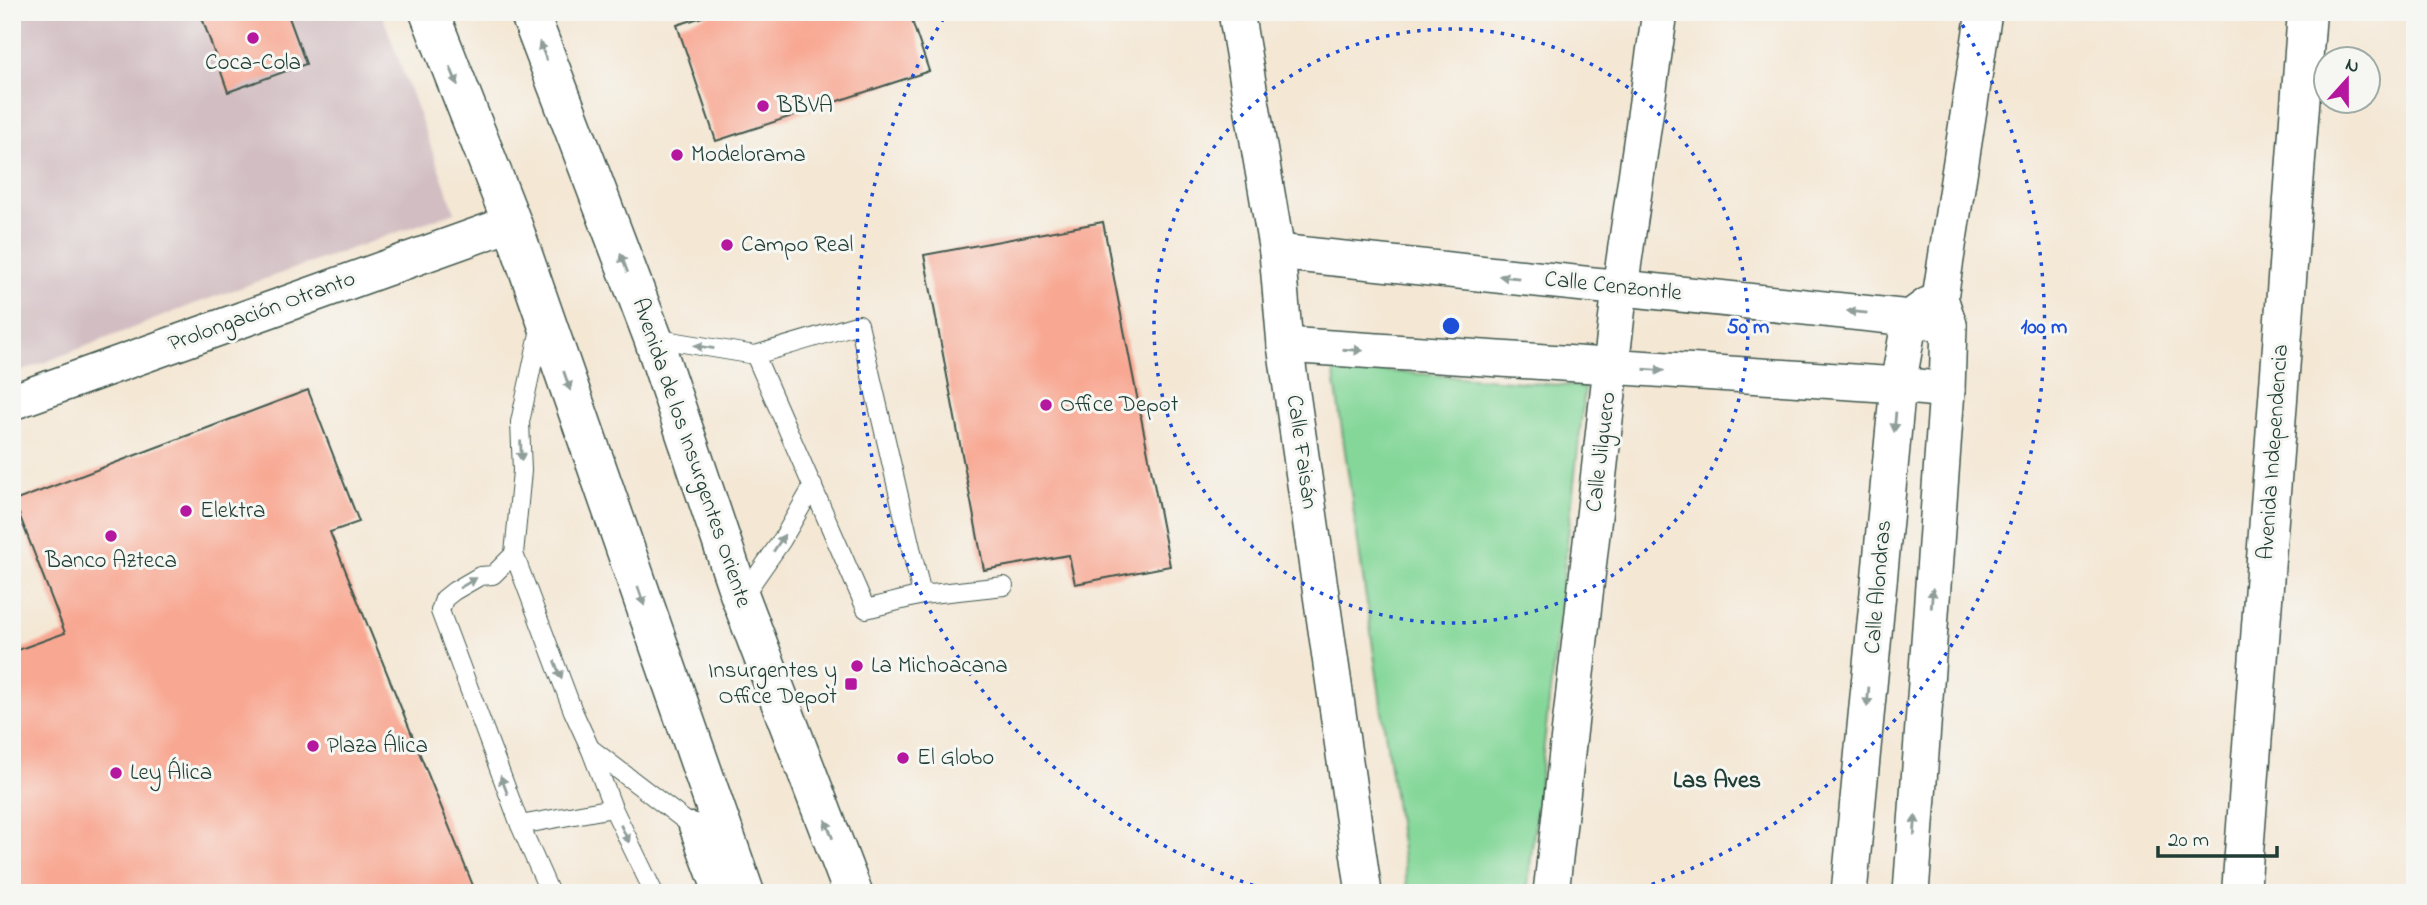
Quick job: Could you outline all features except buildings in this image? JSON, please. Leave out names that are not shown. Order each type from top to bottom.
[{"type":"main road","points":[[429,12],[544,312],[745,893]]},
{"type":"main road","name":"Avenida de los Insurgentes Oriente","points":[[529,12],[653,338],[741,599],[853,893]]},
{"type":"main road","name":"Avenida Independencia","points":[[2241,893],[2307,12]]},
{"type":"street","name":"Calle Faisán","points":[[1236,12],[1277,252],[1285,345],[1364,893]]},
{"type":"street","name":"Calle Jilguero","points":[[1551,893],[1620,288],[1660,12]]},
{"type":"street","points":[[1910,893],[1947,390],[1945,312],[1984,12]]},
{"type":"street","name":"Prolongación Otranto","points":[[12,401],[512,223]]},
{"type":"street","name":"Calle Cenzontle","points":[[1277,252],[1910,318],[1945,312]]},
{"type":"street","name":"Calle Alondras","points":[[1849,893],[1898,385],[1910,318]]},
{"type":"street","points":[[1285,345],[1947,390]]},
{"type":"street","points":[[692,825],[717,893]]},
{"type":"lane","points":[[544,312],[520,422],[522,471],[514,554],[613,808],[654,893]]},
{"type":"lane","points":[[653,338],[755,355],[859,324],[922,595]]},
{"type":"lane","points":[[755,355],[866,609],[922,595],[1004,586]]},
{"type":"lane","points":[[741,599],[782,540],[813,486]]},
{"type":"lane","points":[[514,554],[493,575],[480,576],[444,599],[440,611],[520,825],[550,893]]},
{"type":"lane","points":[[590,748],[732,858]]},
{"type":"lane","points":[[520,825],[613,808]]},
{"type":"shaded area","points":[[12,12],[381,12],[455,212],[197,303],[12,375]]},
{"type":"green space","points":[[1333,367],[1585,387],[1527,893],[1408,893]]},
{"type":"place","name":"Coca-Cola","points":[[253,38]]},
{"type":"place","name":"BBVA","points":[[763,106]]},
{"type":"place","name":"Modelorama","points":[[677,155]]},
{"type":"place","name":"Campo Real","points":[[727,245]]},
{"type":"place","name":"Office Depot","points":[[1046,405]]},
{"type":"place","name":"Elektra","points":[[186,511]]},
{"type":"place","name":"Banco Azteca","points":[[111,536]]},
{"type":"place","name":"La Michoacana","points":[[857,666]]},
{"type":"place","name":"Insurgentes y Office Depot","points":[[851,684]]},
{"type":"place","name":"Plaza Álica","points":[[313,746]]},
{"type":"place","name":"El Globo","points":[[903,758]]},
{"type":"place","name":"Ley Álica","points":[[116,773]]},
{"type":"district","name":"Las Aves","points":[[1717,781]]}]
